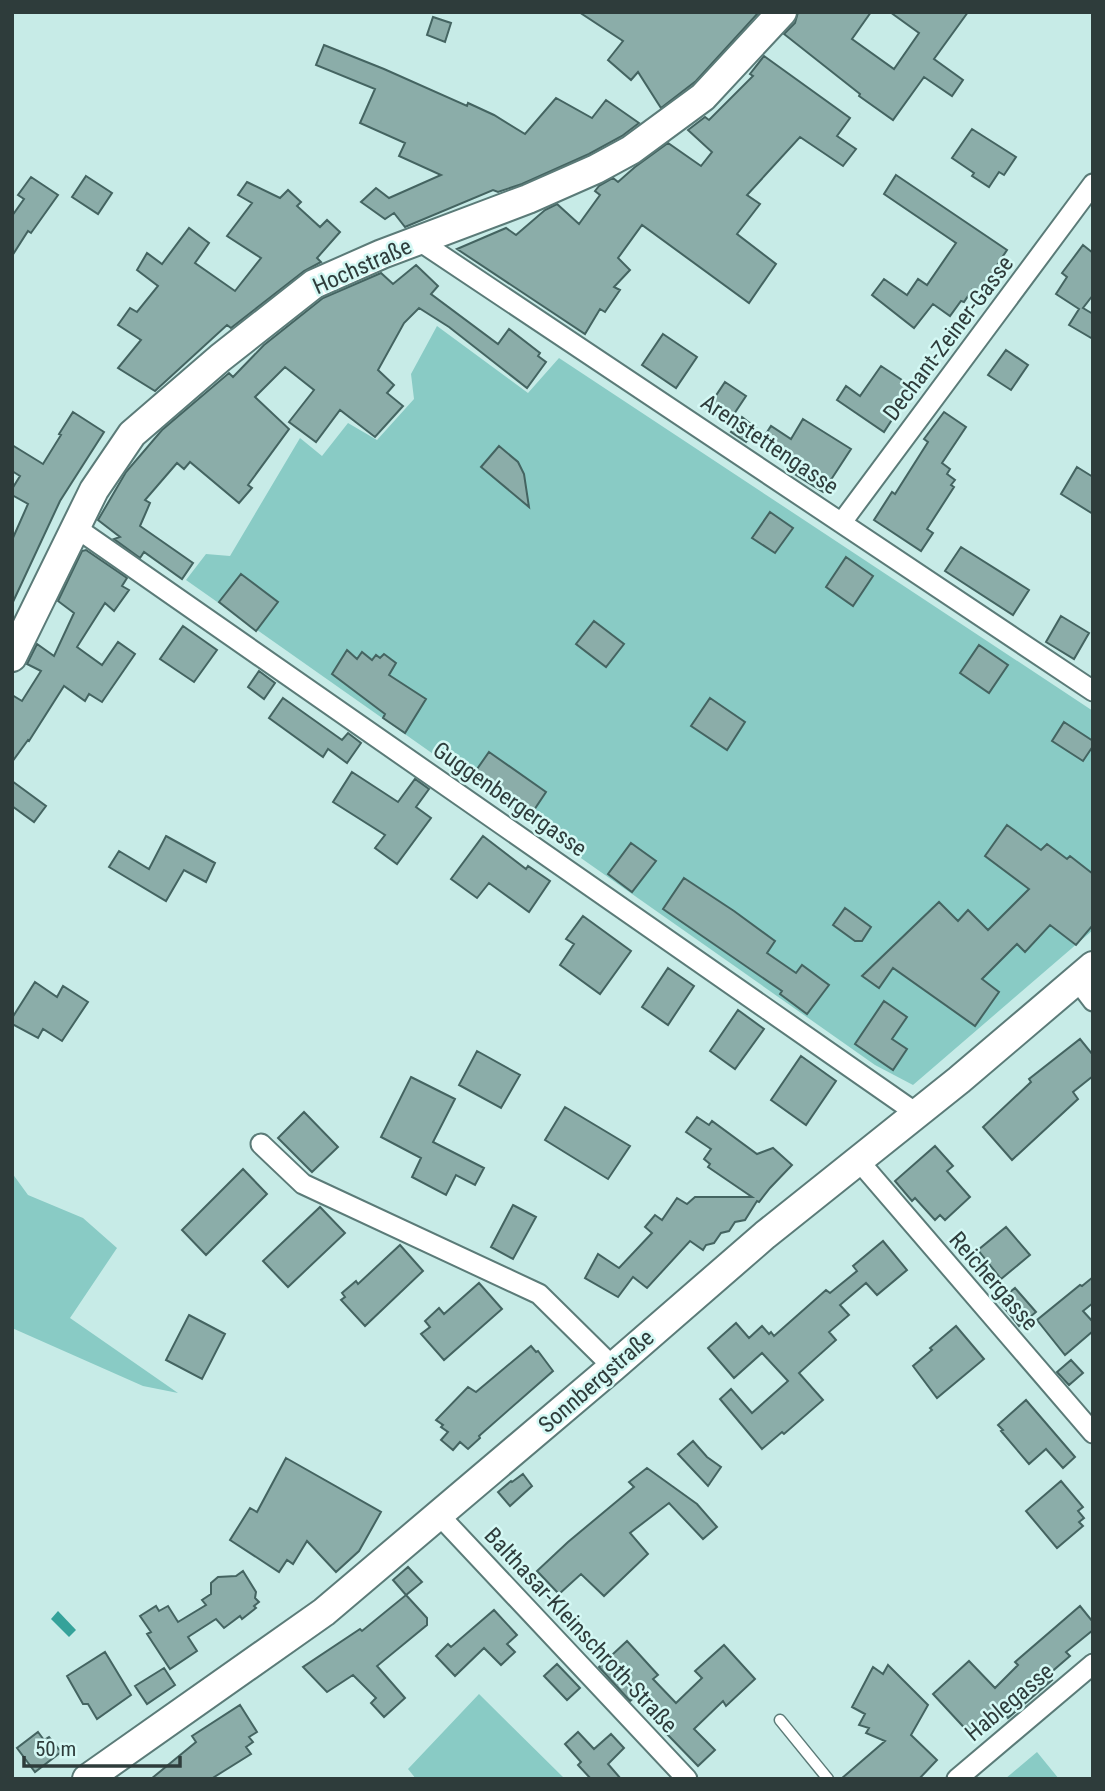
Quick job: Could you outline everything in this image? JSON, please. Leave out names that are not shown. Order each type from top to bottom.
[{"type":"main road","name":"Hochstraße","points":[[12,657],[94,490],[132,434],[220,358],[314,284],[382,254],[528,199],[596,169],[631,150],[704,97],[782,12]]},
{"type":"main road","name":"Sonnbergstraße","points":[[87,1779],[324,1612],[765,1235],[958,1080],[1087,982]]},
{"type":"street","name":"Dechant-Zeiner-Gasse","points":[[842,522],[1093,184]]},
{"type":"street","name":"Arenstettengasse","points":[[418,240],[1093,691]]},
{"type":"street","name":"Guggenbergergasse","points":[[75,527],[916,1113]]},
{"type":"street","points":[[261,1144],[303,1184],[539,1294],[613,1367]]},
{"type":"street","name":"Reichergasse","points":[[858,1160],[1093,1433]]},
{"type":"street","name":"Balthasar-Kleinschroth-Straße","points":[[439,1515],[687,1779]]},
{"type":"street","name":"Hablegasse","points":[[957,1779],[1093,1664]]},
{"type":"lane","points":[[780,1720],[828,1779]]},
{"type":"shaded area","points":[[437,326],[528,393],[559,358],[1093,711],[1093,930],[913,1085],[875,1065],[186,580],[206,554],[230,556],[300,438],[322,456],[348,423],[377,440],[414,399],[411,374]]},
{"type":"shaded area","points":[[12,1173],[28,1195],[83,1218],[117,1248],[70,1318],[178,1393],[143,1386],[12,1328]]},
{"type":"shaded area","points":[[58,1611],[76,1630],[69,1637],[51,1619]]},
{"type":"shaded area","points":[[479,1694],[565,1779],[416,1779],[408,1769]]},
{"type":"shaded area","points":[[1037,1752],[1059,1779],[1005,1779]]},
{"type":"building","points":[[579,12],[759,12],[696,81],[661,108],[638,72],[631,80],[608,60],[623,41]]},
{"type":"building","points":[[798,12],[871,12],[852,39],[894,69],[919,33],[890,12],[968,12],[934,59],[963,80],[952,96],[924,77],[893,120],[859,96],[860,94],[784,34],[795,23]]},
{"type":"building","points":[[433,17],[451,23],[445,42],[427,35]]},
{"type":"building","points":[[324,45],[467,106],[468,103],[525,134],[556,98],[592,118],[606,100],[639,123],[589,154],[522,184],[498,192],[493,190],[405,227],[394,213],[385,219],[361,202],[376,188],[389,198],[441,175],[399,156],[405,143],[360,123],[375,89],[316,65]]},
{"type":"building","points":[[764,56],[850,118],[837,136],[856,149],[843,166],[800,137],[747,195],[760,204],[737,234],[776,264],[749,303],[642,225],[618,258],[630,270],[614,287],[620,290],[605,312],[600,309],[585,334],[457,249],[506,228],[516,235],[545,210],[557,204],[579,224],[600,195],[595,191],[599,186],[613,178],[618,182],[668,143],[701,166],[712,152],[688,130],[705,117],[709,120],[753,76],[750,74]]},
{"type":"building","points":[[972,129],[1016,157],[1004,175],[999,172],[989,187],[952,158]]},
{"type":"building","points":[[896,175],[1007,250],[978,294],[972,290],[950,316],[933,304],[914,328],[872,295],[884,279],[907,295],[918,279],[927,285],[956,243],[884,194]]},
{"type":"building","points":[[86,176],[112,193],[98,214],[72,197]]},
{"type":"building","points":[[31,177],[58,195],[31,233],[28,231],[12,256],[12,216],[24,199],[18,195]]},
{"type":"building","points":[[247,182],[280,198],[288,190],[301,202],[297,206],[320,227],[327,220],[340,232],[317,258],[321,262],[304,271],[231,328],[227,325],[155,391],[118,368],[141,340],[118,325],[130,308],[137,312],[158,286],[137,270],[147,253],[162,264],[189,228],[209,243],[195,263],[235,291],[261,258],[227,236],[252,203],[238,195]]},
{"type":"building","points":[[1083,245],[1093,253],[1093,295],[1083,308],[1093,314],[1093,339],[1069,325],[1079,309],[1056,294],[1067,277],[1062,273]]},
{"type":"building","points":[[416,265],[438,286],[431,294],[498,344],[509,329],[540,353],[538,356],[546,362],[527,388],[449,327],[419,308],[404,323],[378,370],[394,385],[387,393],[403,406],[375,437],[340,410],[316,442],[289,422],[314,390],[285,367],[255,397],[289,429],[248,485],[252,488],[239,503],[190,462],[184,469],[177,463],[145,500],[150,503],[140,526],[193,563],[182,579],[144,552],[140,558],[114,539],[120,537],[98,520],[126,472],[162,430],[229,373],[233,377],[264,345],[323,298],[381,273],[393,284]]},
{"type":"building","points":[[663,334],[697,357],[676,388],[642,365]]},
{"type":"building","points":[[1006,350],[1028,365],[1011,390],[988,375]]},
{"type":"building","points":[[881,366],[908,384],[887,414],[893,418],[884,432],[837,400],[846,386],[860,396]]},
{"type":"building","points":[[725,382],[746,396],[728,423],[707,409]]},
{"type":"building","points":[[73,412],[104,432],[60,501],[12,604],[12,540],[28,504],[12,495],[12,489],[20,476],[12,471],[12,445],[43,464]]},
{"type":"building","points":[[944,412],[966,427],[942,463],[950,469],[947,474],[955,480],[951,485],[954,487],[927,529],[933,533],[921,551],[874,520],[892,492],[895,494],[928,442],[924,439]]},
{"type":"building","points":[[742,417],[756,428],[746,442],[731,432]]},
{"type":"building","points":[[803,419],[851,449],[823,492],[796,475],[799,470],[760,443],[771,426],[791,439]]},
{"type":"building","points":[[499,446],[518,462],[524,474],[529,507],[481,467]]},
{"type":"building","points":[[1077,467],[1093,477],[1093,514],[1061,494]]},
{"type":"building","points":[[770,512],[793,528],[775,553],[752,538]]},
{"type":"building","points":[[961,547],[1029,590],[1013,615],[945,571]]},
{"type":"building","points":[[86,550],[127,578],[122,586],[129,590],[114,611],[105,603],[77,647],[102,665],[118,642],[135,654],[102,702],[89,694],[85,701],[64,686],[29,741],[12,762],[12,695],[22,701],[41,671],[27,664],[37,644],[54,656],[74,613],[58,601],[82,551]]},
{"type":"building","points":[[846,557],[873,576],[853,606],[826,587]]},
{"type":"building","points":[[241,574],[278,602],[256,631],[219,602]]},
{"type":"building","points":[[1061,616],[1089,633],[1074,659],[1046,642]]},
{"type":"building","points":[[594,621],[624,644],[606,667],[576,644]]},
{"type":"building","points":[[183,626],[217,650],[194,682],[160,659]]},
{"type":"building","points":[[979,645],[1008,665],[989,693],[960,673]]},
{"type":"building","points":[[347,650],[357,659],[362,652],[372,660],[376,655],[380,658],[384,654],[396,663],[389,675],[426,699],[405,733],[383,718],[385,714],[332,674]]},
{"type":"building","points":[[259,671],[275,683],[264,699],[248,687]]},
{"type":"building","points":[[283,698],[342,740],[348,733],[361,743],[347,763],[328,749],[323,757],[269,718]]},
{"type":"building","points":[[710,698],[745,722],[727,750],[691,726]]},
{"type":"building","points":[[1064,722],[1093,741],[1093,746],[1083,761],[1052,741]]},
{"type":"building","points":[[489,752],[546,792],[528,819],[470,779]]},
{"type":"building","points":[[352,772],[398,802],[415,779],[429,789],[416,807],[431,818],[397,864],[375,848],[385,835],[333,802]]},
{"type":"building","points":[[12,781],[46,806],[34,822],[12,806]]},
{"type":"building","points":[[1007,825],[1041,850],[1047,844],[1067,859],[1070,856],[1093,874],[1093,925],[1076,945],[1050,925],[1025,952],[1017,944],[982,979],[999,992],[975,1026],[893,968],[879,988],[862,976],[939,902],[958,921],[968,910],[988,930],[1029,889],[985,856]]},
{"type":"building","points":[[166,836],[215,863],[206,882],[184,870],[166,901],[109,867],[119,851],[149,869]]},
{"type":"building","points":[[483,836],[526,869],[528,866],[550,881],[529,912],[489,883],[477,898],[451,879]]},
{"type":"building","points":[[631,843],[656,861],[632,892],[608,874]]},
{"type":"building","points":[[684,878],[775,941],[767,953],[796,973],[802,965],[829,985],[807,1014],[780,994],[782,991],[663,909]]},
{"type":"building","points":[[845,908],[871,927],[862,941],[855,941],[833,925]]},
{"type":"building","points":[[583,916],[631,951],[600,994],[560,965],[574,944],[566,939]]},
{"type":"building","points":[[668,968],[694,986],[668,1025],[642,1007]]},
{"type":"building","points":[[35,982],[57,997],[63,986],[88,1002],[62,1041],[43,1029],[38,1038],[12,1024],[12,1018]]},
{"type":"building","points":[[884,1001],[907,1017],[892,1039],[907,1049],[893,1070],[855,1044]]},
{"type":"building","points":[[738,1010],[764,1029],[735,1069],[710,1051]]},
{"type":"building","points":[[1080,1039],[1093,1055],[1093,1076],[1073,1092],[1078,1099],[1012,1160],[983,1127],[1031,1082],[1029,1079]]},
{"type":"building","points":[[477,1051],[520,1075],[501,1108],[459,1085]]},
{"type":"building","points":[[801,1056],[836,1081],[806,1125],[771,1100]]},
{"type":"building","points":[[411,1077],[455,1099],[433,1142],[484,1168],[475,1185],[456,1175],[446,1195],[412,1177],[421,1158],[381,1137]]},
{"type":"building","points":[[565,1107],[630,1146],[608,1179],[545,1140]]},
{"type":"building","points":[[304,1112],[338,1147],[312,1172],[278,1138]]},
{"type":"building","points":[[697,1117],[709,1125],[712,1121],[757,1154],[773,1148],[792,1165],[759,1202],[757,1201],[745,1220],[735,1222],[729,1231],[721,1233],[714,1243],[706,1245],[703,1250],[690,1241],[647,1288],[633,1277],[618,1297],[585,1278],[598,1254],[619,1268],[652,1233],[645,1227],[655,1215],[662,1220],[677,1198],[687,1204],[695,1197],[752,1197],[708,1167],[710,1164],[704,1159],[711,1149],[686,1132]]},
{"type":"building","points":[[935,1146],[953,1166],[947,1171],[970,1197],[945,1220],[940,1215],[935,1220],[915,1198],[912,1201],[895,1181]]},
{"type":"building","points":[[243,1169],[267,1194],[206,1255],[182,1230]]},
{"type":"building","points":[[513,1205],[536,1217],[513,1259],[491,1247]]},
{"type":"building","points":[[320,1207],[345,1233],[288,1287],[263,1261]]},
{"type":"building","points":[[1006,1227],[1030,1255],[1001,1279],[978,1250]]},
{"type":"building","points":[[883,1241],[907,1270],[877,1295],[866,1283],[840,1305],[849,1315],[829,1332],[836,1340],[799,1373],[823,1400],[762,1449],[720,1399],[731,1389],[752,1413],[788,1381],[762,1353],[734,1378],[708,1348],[736,1323],[749,1338],[762,1326],[774,1336],[826,1290],[830,1293],[857,1271],[853,1266]]},
{"type":"building","points":[[400,1245],[423,1271],[365,1326],[341,1300],[345,1297],[342,1293],[356,1281],[358,1284]]},
{"type":"building","points":[[1093,1277],[1093,1303],[1083,1311],[1093,1322],[1093,1331],[1065,1355],[1037,1320]]},
{"type":"building","points":[[479,1283],[502,1309],[444,1360],[421,1334],[430,1327],[425,1321],[439,1308],[444,1314]]},
{"type":"building","points":[[1015,1288],[1036,1312],[1019,1326],[999,1301]]},
{"type":"building","points":[[189,1315],[225,1334],[202,1379],[166,1360]]},
{"type":"building","points":[[956,1326],[984,1359],[937,1398],[913,1366]]},
{"type":"building","points":[[531,1346],[553,1371],[479,1436],[468,1449],[460,1442],[453,1450],[441,1440],[448,1432],[436,1420],[468,1387],[476,1392]]},
{"type":"building","points":[[1071,1360],[1083,1373],[1069,1385],[1057,1372]]},
{"type":"building","points":[[1026,1400],[1075,1457],[1063,1468],[1046,1449],[1029,1464],[1001,1431],[1003,1430],[998,1425]]},
{"type":"building","points":[[693,1441],[707,1457],[721,1467],[708,1486],[678,1454]]},
{"type":"building","points":[[286,1458],[381,1512],[359,1551],[336,1572],[307,1541],[293,1564],[287,1560],[279,1572],[230,1540],[250,1508],[257,1512]]},
{"type":"building","points":[[647,1468],[697,1504],[717,1527],[703,1539],[669,1503],[630,1533],[648,1554],[604,1596],[581,1574],[559,1594],[537,1571],[634,1487],[629,1482]]},
{"type":"building","points":[[523,1474],[532,1486],[510,1506],[498,1492]]},
{"type":"building","points":[[1061,1481],[1083,1507],[1078,1511],[1084,1518],[1079,1522],[1083,1526],[1057,1548],[1026,1511]]},
{"type":"building","points":[[408,1567],[422,1582],[406,1595],[393,1580]]},
{"type":"building","points":[[243,1571],[256,1592],[255,1598],[259,1602],[254,1606],[256,1608],[224,1628],[216,1619],[188,1637],[197,1651],[170,1669],[147,1634],[151,1632],[140,1616],[156,1606],[159,1611],[168,1606],[178,1622],[206,1605],[202,1600],[211,1594],[211,1583],[218,1577],[236,1576]]},
{"type":"building","points":[[406,1595],[427,1618],[427,1625],[377,1666],[405,1698],[384,1717],[371,1703],[376,1698],[353,1675],[327,1692],[303,1667],[360,1629],[362,1631]]},
{"type":"building","points":[[1080,1606],[1093,1622],[1093,1630],[1066,1652],[1070,1656],[1048,1675],[1052,1680],[1008,1718],[1000,1708],[971,1735],[933,1694],[969,1661],[995,1688],[1018,1665],[1015,1662]]},
{"type":"building","points":[[494,1610],[517,1635],[507,1644],[515,1652],[501,1665],[484,1648],[455,1676],[436,1656],[448,1644],[451,1647]]},
{"type":"building","points":[[627,1641],[658,1675],[653,1679],[676,1703],[702,1678],[695,1671],[724,1645],[755,1679],[726,1706],[723,1701],[694,1729],[715,1750],[698,1766],[667,1734],[672,1730],[637,1695],[630,1701],[599,1667]]},
{"type":"building","points":[[105,1652],[131,1695],[97,1719],[88,1704],[83,1704],[67,1676]]},
{"type":"building","points":[[557,1664],[580,1688],[567,1700],[544,1676]]},
{"type":"building","points":[[888,1665],[928,1705],[911,1735],[937,1760],[919,1779],[841,1779],[885,1741],[866,1733],[869,1728],[859,1725],[865,1714],[852,1707],[873,1667],[883,1674]]},
{"type":"building","points":[[164,1668],[175,1685],[147,1704],[135,1686]]},
{"type":"building","points":[[240,1705],[257,1732],[249,1737],[253,1742],[246,1747],[251,1754],[211,1779],[151,1779],[196,1742],[192,1736]]},
{"type":"building","points":[[38,1732],[44,1740],[49,1737],[61,1752],[35,1772],[17,1748]]},
{"type":"building","points":[[578,1732],[594,1749],[611,1734],[624,1748],[608,1764],[621,1779],[591,1779],[578,1765],[581,1762],[565,1744]]}]
